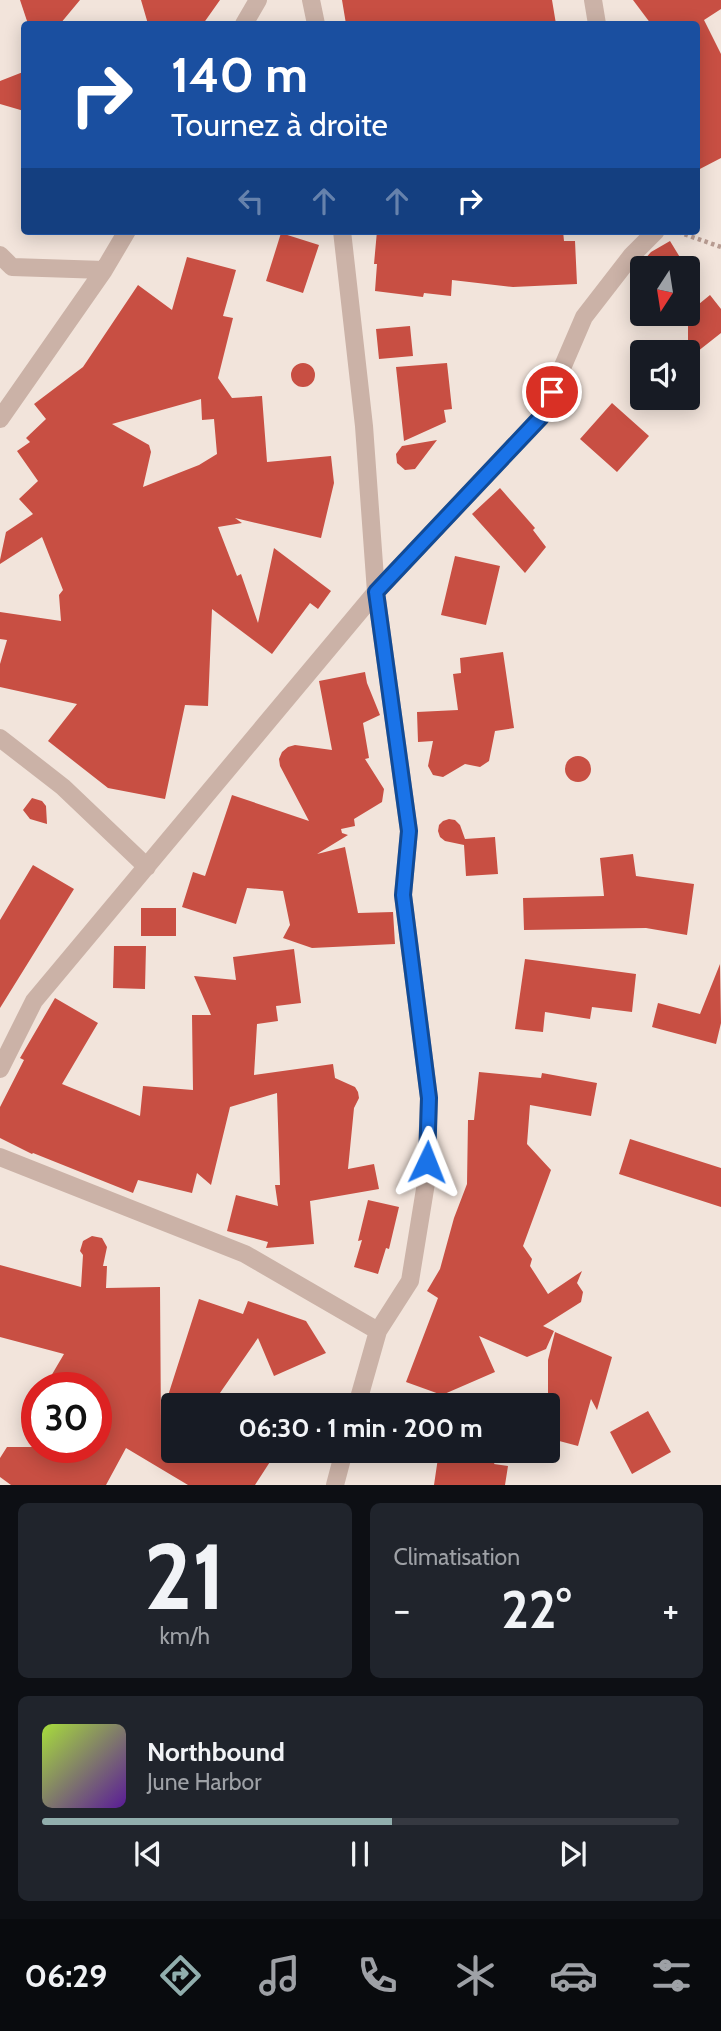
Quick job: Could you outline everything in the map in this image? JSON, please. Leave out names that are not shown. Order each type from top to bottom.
[{"type":"street","points":[[246,21],[258,0]]},
{"type":"street","points":[[311,0],[315,21]]},
{"type":"street","points":[[593,0],[596,21]]},
{"type":"street","points":[[0,419],[104,270],[125,235]]},
{"type":"street","points":[[342,235],[364,426],[376,592],[409,831],[403,895],[429,1098],[426,1183],[410,1281],[378,1331],[360,1393]]},
{"type":"street","points":[[0,1069],[34,1001],[376,592],[541,417],[584,317],[632,255],[652,235]]},
{"type":"street","points":[[0,255],[12,267],[104,270]]},
{"type":"street","points":[[0,738],[63,787],[148,867]]},
{"type":"street","points":[[0,1157],[245,1254],[378,1331]]},
{"type":"street","points":[[335,1485],[341,1463]]},
{"type":"path","points":[[686,235],[721,247]]},
{"type":"building","points":[[20,0],[80,0],[62,21],[27,21]]},
{"type":"building","points":[[141,0],[220,0],[205,21],[147,21]]},
{"type":"building","points":[[342,0],[552,0],[556,21],[346,21]]},
{"type":"building","points":[[633,0],[721,0],[721,9],[704,20],[721,54],[721,158],[700,169],[700,21],[649,21]]},
{"type":"building","points":[[21,73],[21,110],[0,104],[0,81]]},
{"type":"building","points":[[280,235],[319,245],[303,293],[266,281]]},
{"type":"building","points":[[377,235],[563,235],[564,241],[575,241],[577,284],[513,287],[452,280],[451,296],[424,293],[423,297],[375,291],[377,264],[374,264]]},
{"type":"building","points":[[670,241],[679,256],[648,256]]},
{"type":"building","points":[[187,257],[236,270],[223,316],[233,318],[218,378],[232,398],[262,396],[267,462],[331,456],[334,483],[321,538],[235,518],[242,523],[218,527],[237,576],[241,574],[258,623],[274,548],[331,591],[318,609],[310,603],[272,654],[212,609],[208,706],[185,705],[165,799],[108,788],[48,741],[77,704],[0,687],[0,664],[7,640],[0,639],[0,612],[61,621],[59,595],[63,590],[42,537],[0,564],[0,560],[6,532],[33,514],[19,499],[38,481],[17,451],[30,442],[26,438],[46,419],[34,404],[83,367],[138,285],[172,310]],"holes":[[[201,399],[202,420],[214,419],[217,454],[199,465],[143,487],[151,452],[149,445],[112,424]]]},
{"type":"building","points":[[710,295],[721,309],[721,333],[700,350],[700,340],[688,340],[688,326],[700,326],[700,303]]},
{"type":"building","points":[[410,326],[413,356],[379,359],[376,329]]},
{"type":"building","points":[[303,363],[312,366],[315,375],[312,384],[303,387],[294,384],[291,375],[294,366]]},
{"type":"building","points":[[447,363],[452,409],[444,410],[446,422],[404,441],[396,367]]},
{"type":"building","points":[[612,403],[649,436],[617,472],[580,439]]},
{"type":"building","points":[[437,440],[415,469],[405,470],[397,463],[396,454],[402,446]]},
{"type":"building","points":[[500,488],[535,528],[533,530],[546,547],[525,573],[472,514]]},
{"type":"building","points":[[455,556],[500,566],[486,625],[441,615]]},
{"type":"building","points":[[503,652],[514,728],[495,731],[489,761],[480,767],[465,764],[443,777],[433,775],[428,766],[433,741],[418,742],[417,712],[458,710],[453,674],[461,673],[460,658]]},
{"type":"building","points":[[365,672],[380,715],[363,723],[369,758],[365,759],[384,789],[382,802],[354,819],[355,826],[341,829],[342,833],[348,835],[317,854],[345,847],[358,913],[393,912],[395,944],[312,948],[283,938],[290,925],[283,891],[247,888],[236,924],[182,907],[193,872],[205,876],[232,795],[309,821],[280,766],[279,759],[282,752],[295,745],[332,750],[319,681]]},
{"type":"building","points":[[578,756],[587,760],[591,769],[587,778],[578,782],[569,778],[565,769],[569,760]]},
{"type":"building","points":[[32,798],[42,801],[46,806],[47,824],[30,819],[23,810]]},
{"type":"building","points":[[449,819],[460,825],[465,839],[495,837],[498,874],[466,876],[464,845],[445,841],[438,831],[439,825]]},
{"type":"building","points":[[633,854],[636,876],[694,884],[687,935],[646,928],[524,930],[523,898],[604,896],[600,858]]},
{"type":"building","points":[[33,865],[74,889],[0,1008],[0,920]]},
{"type":"building","points":[[141,908],[176,908],[176,936],[141,936]]},
{"type":"building","points":[[114,946],[146,946],[145,989],[113,988]]},
{"type":"building","points":[[294,949],[301,1003],[276,1006],[278,1021],[257,1024],[254,1075],[333,1064],[335,1078],[355,1087],[359,1098],[354,1108],[348,1169],[374,1164],[379,1189],[310,1201],[314,1244],[266,1248],[268,1242],[227,1231],[236,1195],[278,1206],[275,1185],[280,1185],[277,1093],[230,1107],[211,1185],[197,1173],[192,1193],[138,1180],[133,1193],[32,1154],[0,1138],[0,1107],[24,1060],[20,1058],[55,998],[98,1023],[62,1084],[140,1116],[143,1086],[193,1090],[192,1015],[211,1015],[194,976],[236,980],[233,957]]},
{"type":"building","points":[[525,959],[636,974],[632,1012],[592,1007],[590,1019],[545,1012],[543,1032],[515,1029]]},
{"type":"building","points":[[720,964],[721,1023],[716,1044],[652,1027],[658,1003],[700,1014]]},
{"type":"building","points":[[479,1072],[541,1078],[542,1073],[597,1083],[591,1116],[530,1105],[527,1144],[551,1170],[523,1246],[532,1259],[530,1266],[548,1294],[582,1271],[577,1283],[583,1292],[581,1302],[543,1326],[554,1331],[546,1349],[527,1357],[479,1336],[495,1372],[447,1393],[436,1393],[406,1382],[438,1298],[427,1291],[440,1269],[467,1184],[468,1120],[474,1120]]},
{"type":"building","points":[[630,1139],[721,1168],[721,1207],[619,1174]]},
{"type":"building","points":[[368,1200],[399,1207],[389,1249],[386,1248],[378,1274],[354,1267],[362,1240],[358,1241]]},
{"type":"building","points":[[92,1236],[102,1238],[107,1247],[103,1266],[107,1266],[106,1288],[160,1287],[161,1463],[269,1463],[255,1485],[188,1485],[126,1448],[106,1485],[11,1485],[0,1477],[0,1458],[7,1447],[21,1447],[21,1463],[112,1463],[112,1372],[53,1372],[64,1354],[0,1337],[0,1265],[81,1287],[83,1255],[80,1251],[83,1241]]},
{"type":"building","points":[[199,1299],[243,1314],[248,1301],[306,1321],[326,1353],[274,1376],[258,1338],[220,1393],[169,1393]]},
{"type":"building","points":[[555,1332],[612,1357],[597,1410],[591,1399],[578,1446],[560,1441],[560,1393],[548,1393],[548,1360]]},
{"type":"building","points":[[648,1411],[671,1452],[632,1474],[610,1432]]},
{"type":"building","points":[[437,1463],[494,1463],[508,1466],[505,1485],[434,1485]]},
{"type":"route","points":[[427,1162],[429,1098],[403,895],[409,831],[376,592],[541,417],[552,392]]}]
